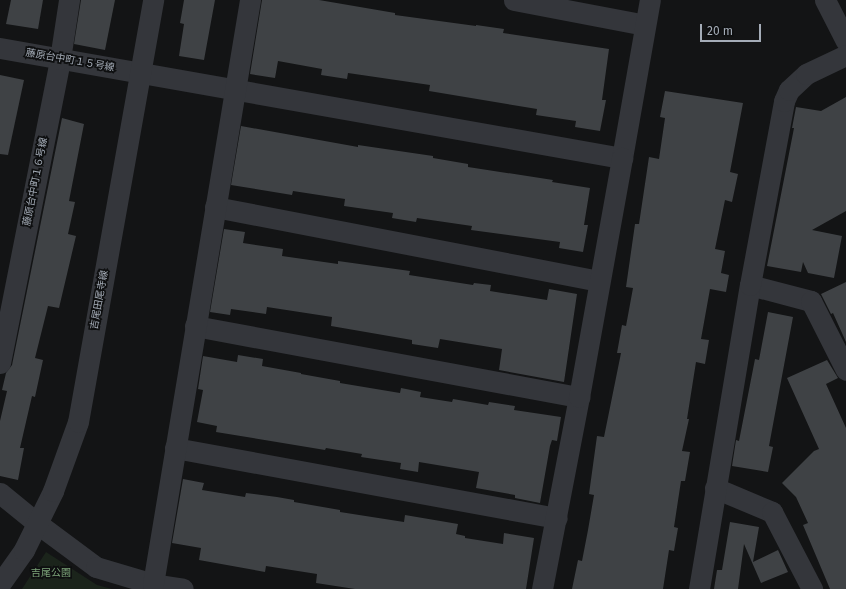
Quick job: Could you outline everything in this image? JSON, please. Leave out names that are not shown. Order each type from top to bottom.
[{"type":"street","name":"藤原台中町１６号線","points":[[0,363],[4,317],[60,59],[69,0]]},
{"type":"street","name":"吉尾田尾寺線","points":[[0,584],[24,550],[38,524],[53,492],[78,422],[153,0]]},
{"type":"street","points":[[153,584],[250,0]]},
{"type":"street","points":[[514,0],[645,25]]},
{"type":"street","points":[[542,589],[557,518],[650,0]]},
{"type":"street","points":[[825,0],[846,41]]},
{"type":"street","name":"藤原台中町１５号線","points":[[0,48],[234,91],[622,158]]},
{"type":"street","points":[[699,589],[750,285],[784,101],[789,90],[806,74],[846,55]]},
{"type":"street","points":[[215,207],[599,281]]},
{"type":"street","points":[[750,285],[811,300],[846,370]]},
{"type":"street","points":[[196,326],[579,397]]},
{"type":"street","points":[[175,448],[557,518]]},
{"type":"street","points":[[715,488],[772,512],[812,589]]},
{"type":"street","points":[[0,493],[38,524],[96,567],[153,584],[182,589]]},
{"type":"green space","name":"吉尾公園","points":[[46,552],[97,585],[112,589],[22,589]]},
{"type":"building","points":[[11,0],[43,0],[38,29],[6,24]]},
{"type":"building","points":[[81,0],[115,0],[105,50],[74,44]]},
{"type":"building","points":[[184,0],[215,0],[204,60],[179,56],[184,24],[180,23]]},
{"type":"building","points":[[262,0],[319,0],[395,13],[395,15],[504,29],[503,33],[609,49],[602,100],[606,100],[600,131],[575,127],[576,121],[536,115],[537,109],[429,91],[430,85],[348,73],[347,79],[321,75],[322,69],[278,61],[275,78],[250,74]]},
{"type":"building","points":[[0,75],[24,80],[8,155],[0,154]]},
{"type":"building","points":[[665,91],[743,103],[730,172],[738,174],[732,202],[725,200],[715,249],[725,251],[721,273],[729,275],[726,292],[710,289],[701,339],[709,340],[705,364],[696,362],[687,419],[689,419],[682,451],[690,452],[685,481],[681,481],[674,527],[678,528],[674,551],[669,550],[663,589],[572,589],[578,560],[582,561],[594,495],[589,494],[597,436],[604,437],[621,353],[617,353],[622,325],[626,326],[633,288],[626,287],[635,224],[639,224],[649,157],[659,159],[665,118],[660,117]]},
{"type":"building","points":[[846,97],[846,211],[812,230],[842,236],[834,278],[808,273],[803,262],[801,272],[767,266],[794,128],[792,128],[796,107],[821,111]]},
{"type":"building","points":[[62,118],[84,124],[69,201],[75,202],[68,234],[76,236],[59,308],[48,306],[35,358],[43,360],[35,397],[32,396],[20,448],[24,448],[18,480],[0,476],[0,421],[7,391],[2,390],[6,373],[12,365]]},
{"type":"building","points":[[241,126],[358,147],[358,145],[433,156],[433,158],[468,164],[468,167],[553,180],[552,182],[590,188],[584,225],[588,225],[583,252],[559,248],[560,242],[471,230],[472,226],[417,218],[416,222],[392,218],[393,213],[344,206],[345,199],[293,191],[292,195],[231,185]]},
{"type":"building","points":[[224,229],[245,232],[243,243],[283,249],[282,256],[338,264],[338,261],[410,271],[409,275],[473,285],[474,283],[491,285],[490,291],[547,300],[549,289],[577,294],[564,382],[499,370],[502,349],[440,339],[438,348],[412,344],[412,340],[331,326],[332,317],[267,307],[266,314],[231,309],[230,315],[210,312]]},
{"type":"building","points":[[846,282],[846,342],[833,313],[831,314],[821,294]]},
{"type":"building","points":[[768,312],[793,317],[769,446],[773,447],[768,472],[732,466],[736,440],[739,441],[755,359],[759,360]]},
{"type":"building","points":[[238,355],[263,359],[262,366],[340,381],[340,383],[400,393],[401,388],[421,392],[420,397],[452,402],[453,399],[488,405],[489,402],[515,406],[514,410],[561,417],[557,441],[552,440],[550,446],[540,503],[515,498],[515,495],[476,488],[479,472],[419,462],[418,472],[400,469],[401,463],[361,457],[362,454],[326,448],[325,450],[216,432],[217,426],[197,422],[203,390],[198,389],[203,356],[237,362]]},
{"type":"building","points":[[827,360],[838,378],[826,384],[846,428],[846,589],[830,589],[803,525],[808,523],[796,497],[782,483],[814,451],[819,449],[787,378]]},
{"type":"building","points":[[183,479],[204,483],[202,490],[245,497],[246,493],[277,497],[294,500],[294,502],[340,510],[340,512],[404,522],[405,515],[458,524],[456,534],[465,536],[465,538],[503,544],[504,533],[534,538],[526,589],[355,589],[316,583],[317,574],[266,566],[265,572],[199,560],[201,548],[172,543]]},
{"type":"building","points":[[730,522],[759,527],[753,562],[778,550],[788,572],[761,583],[744,544],[738,589],[714,589],[717,570],[722,570]]}]
